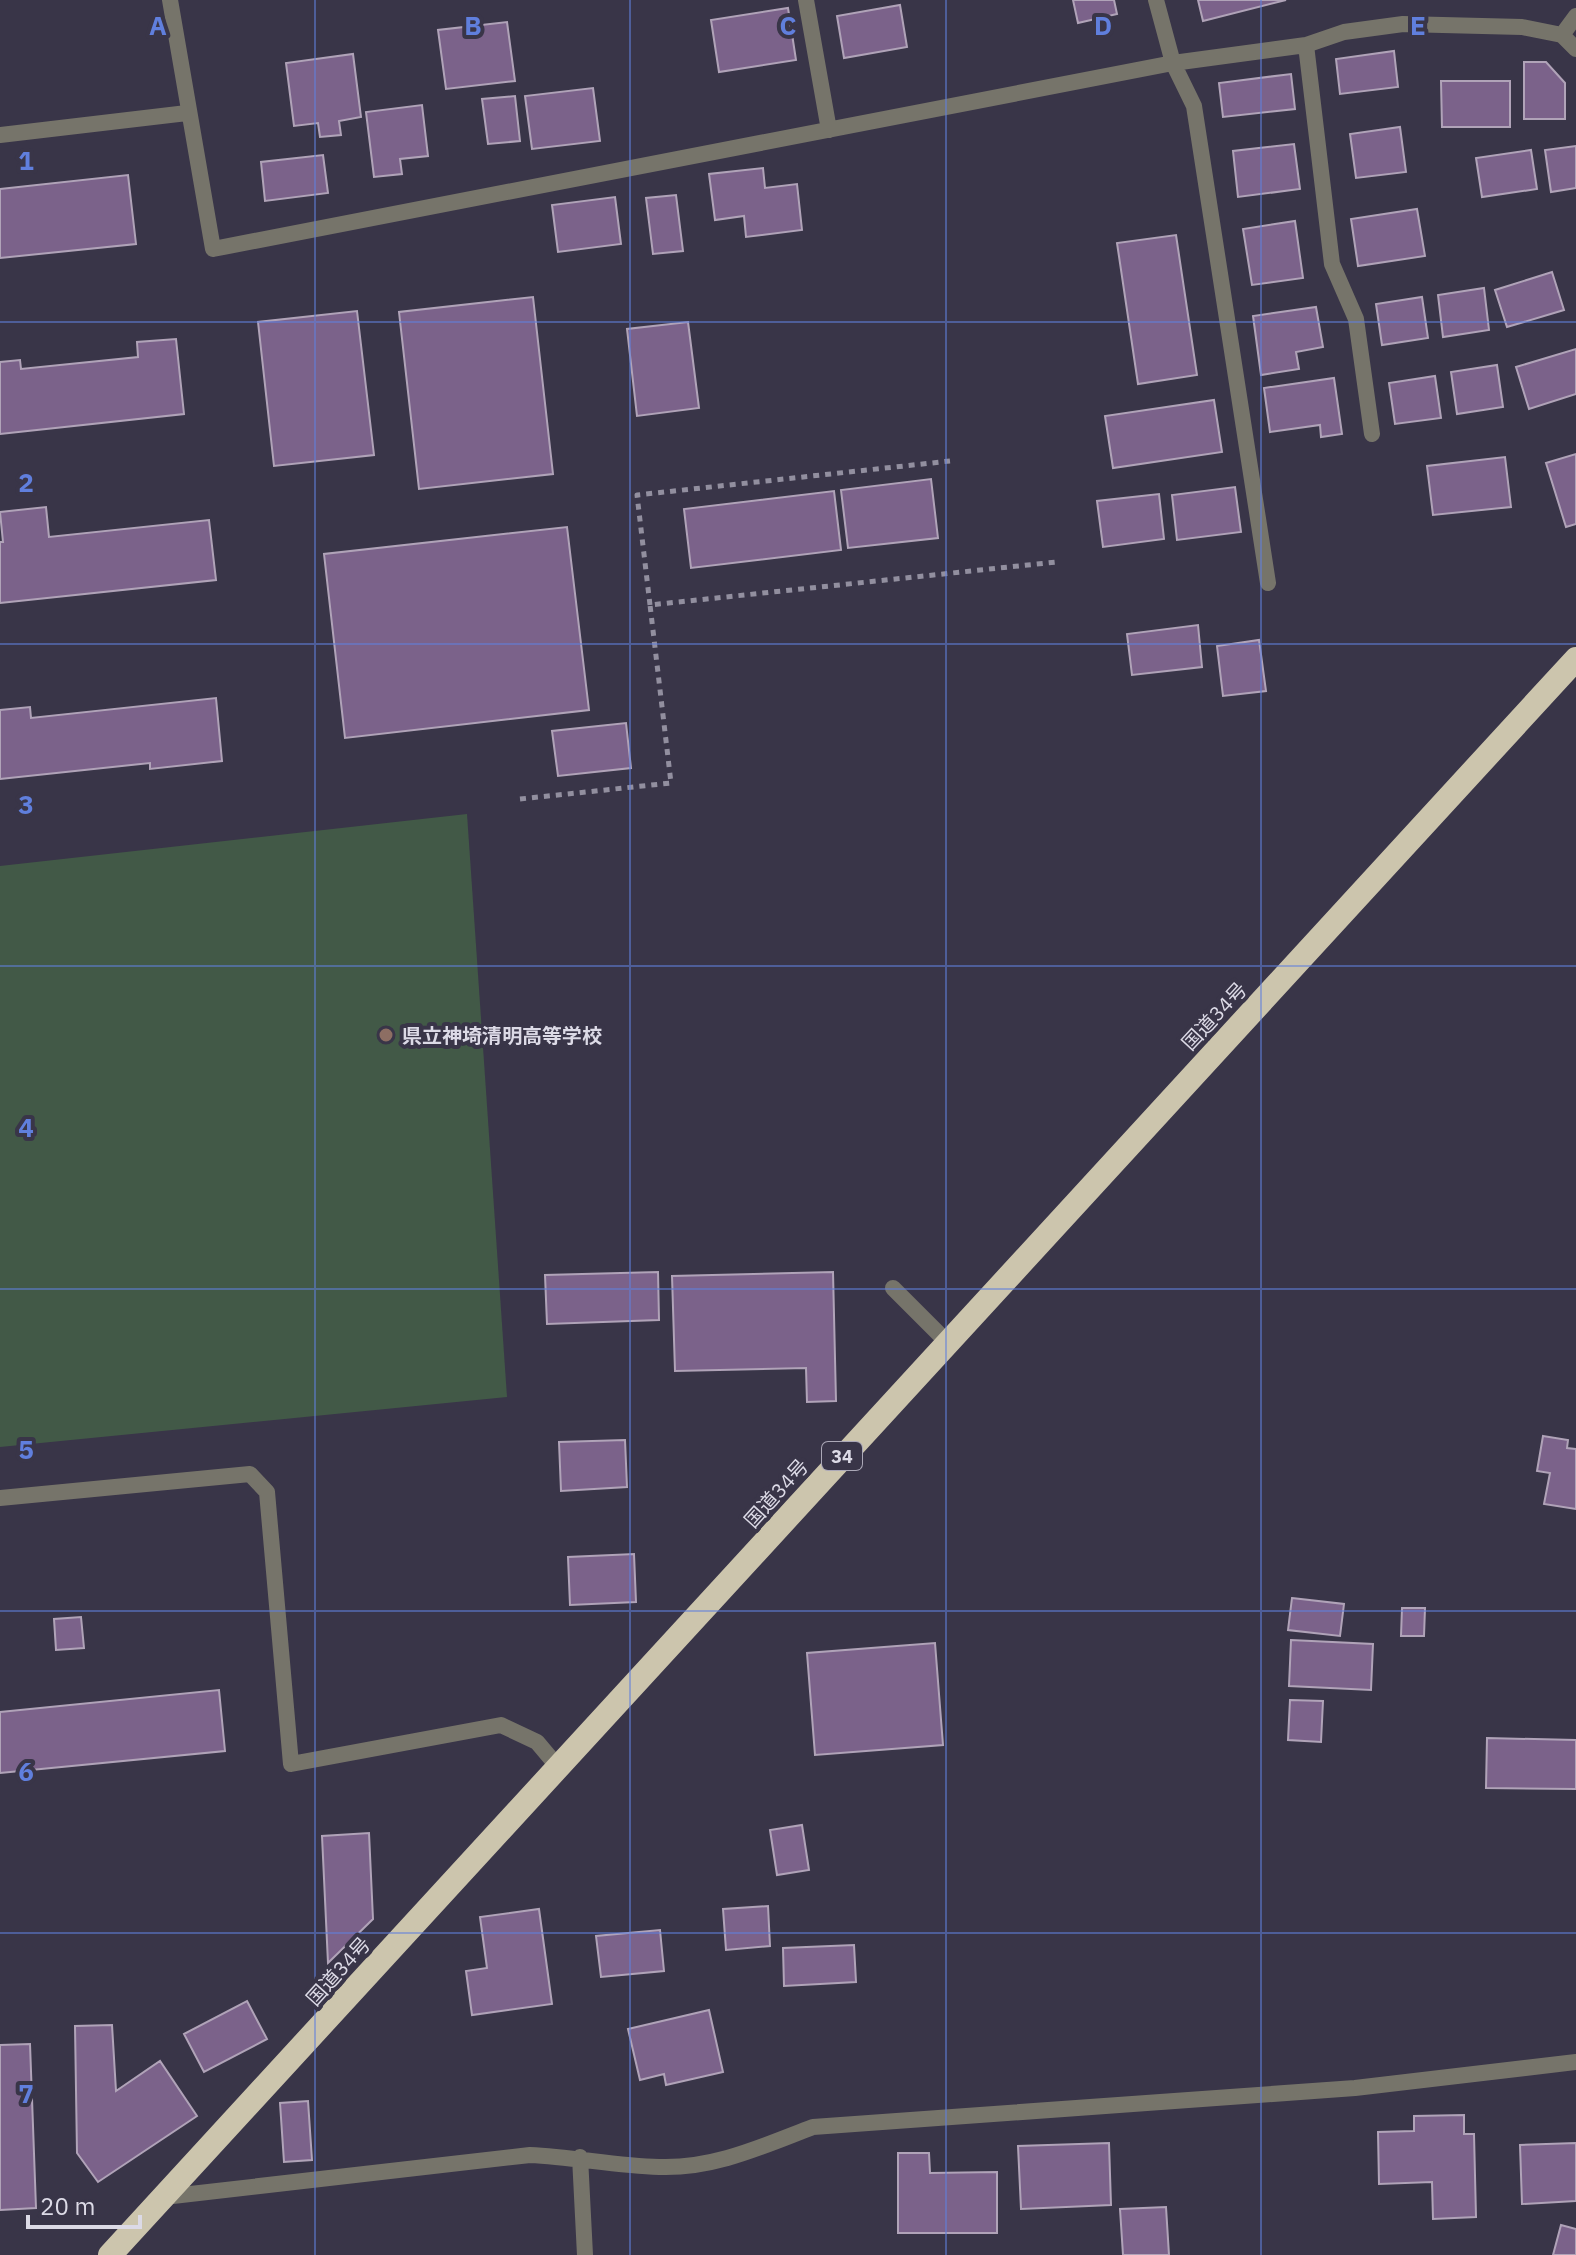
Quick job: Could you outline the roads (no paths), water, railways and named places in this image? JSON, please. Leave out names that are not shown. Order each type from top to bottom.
[{"type":"highway","name":"国道34号","points":[[110,2255],[1576,659]]},
{"type":"street","points":[[170,0],[187,113],[213,249],[1173,63],[1306,45],[1344,32],[1403,24],[1522,27],[1562,35],[1576,49]]},
{"type":"street","points":[[806,0],[829,130]]},
{"type":"street","points":[[1156,0],[1173,63],[1194,106],[1268,583]]},
{"type":"street","points":[[1562,35],[1576,16]]},
{"type":"street","points":[[1306,45],[1332,264],[1356,319],[1372,434]]},
{"type":"street","points":[[0,135],[187,113]]},
{"type":"street","points":[[893,1288],[947,1342]]},
{"type":"street","points":[[0,1498],[250,1474],[267,1492],[291,1764],[501,1725],[537,1742],[558,1767]]},
{"type":"street","points":[[164,2197],[530,2155],[580,2157],[661,2167],[730,2159],[813,2127],[1355,2088],[1576,2062]]},
{"type":"street","points":[[580,2157],[585,2255]]},
{"type":"place","name":"県立神埼清明高等学校","points":[[386,1035]]}]
